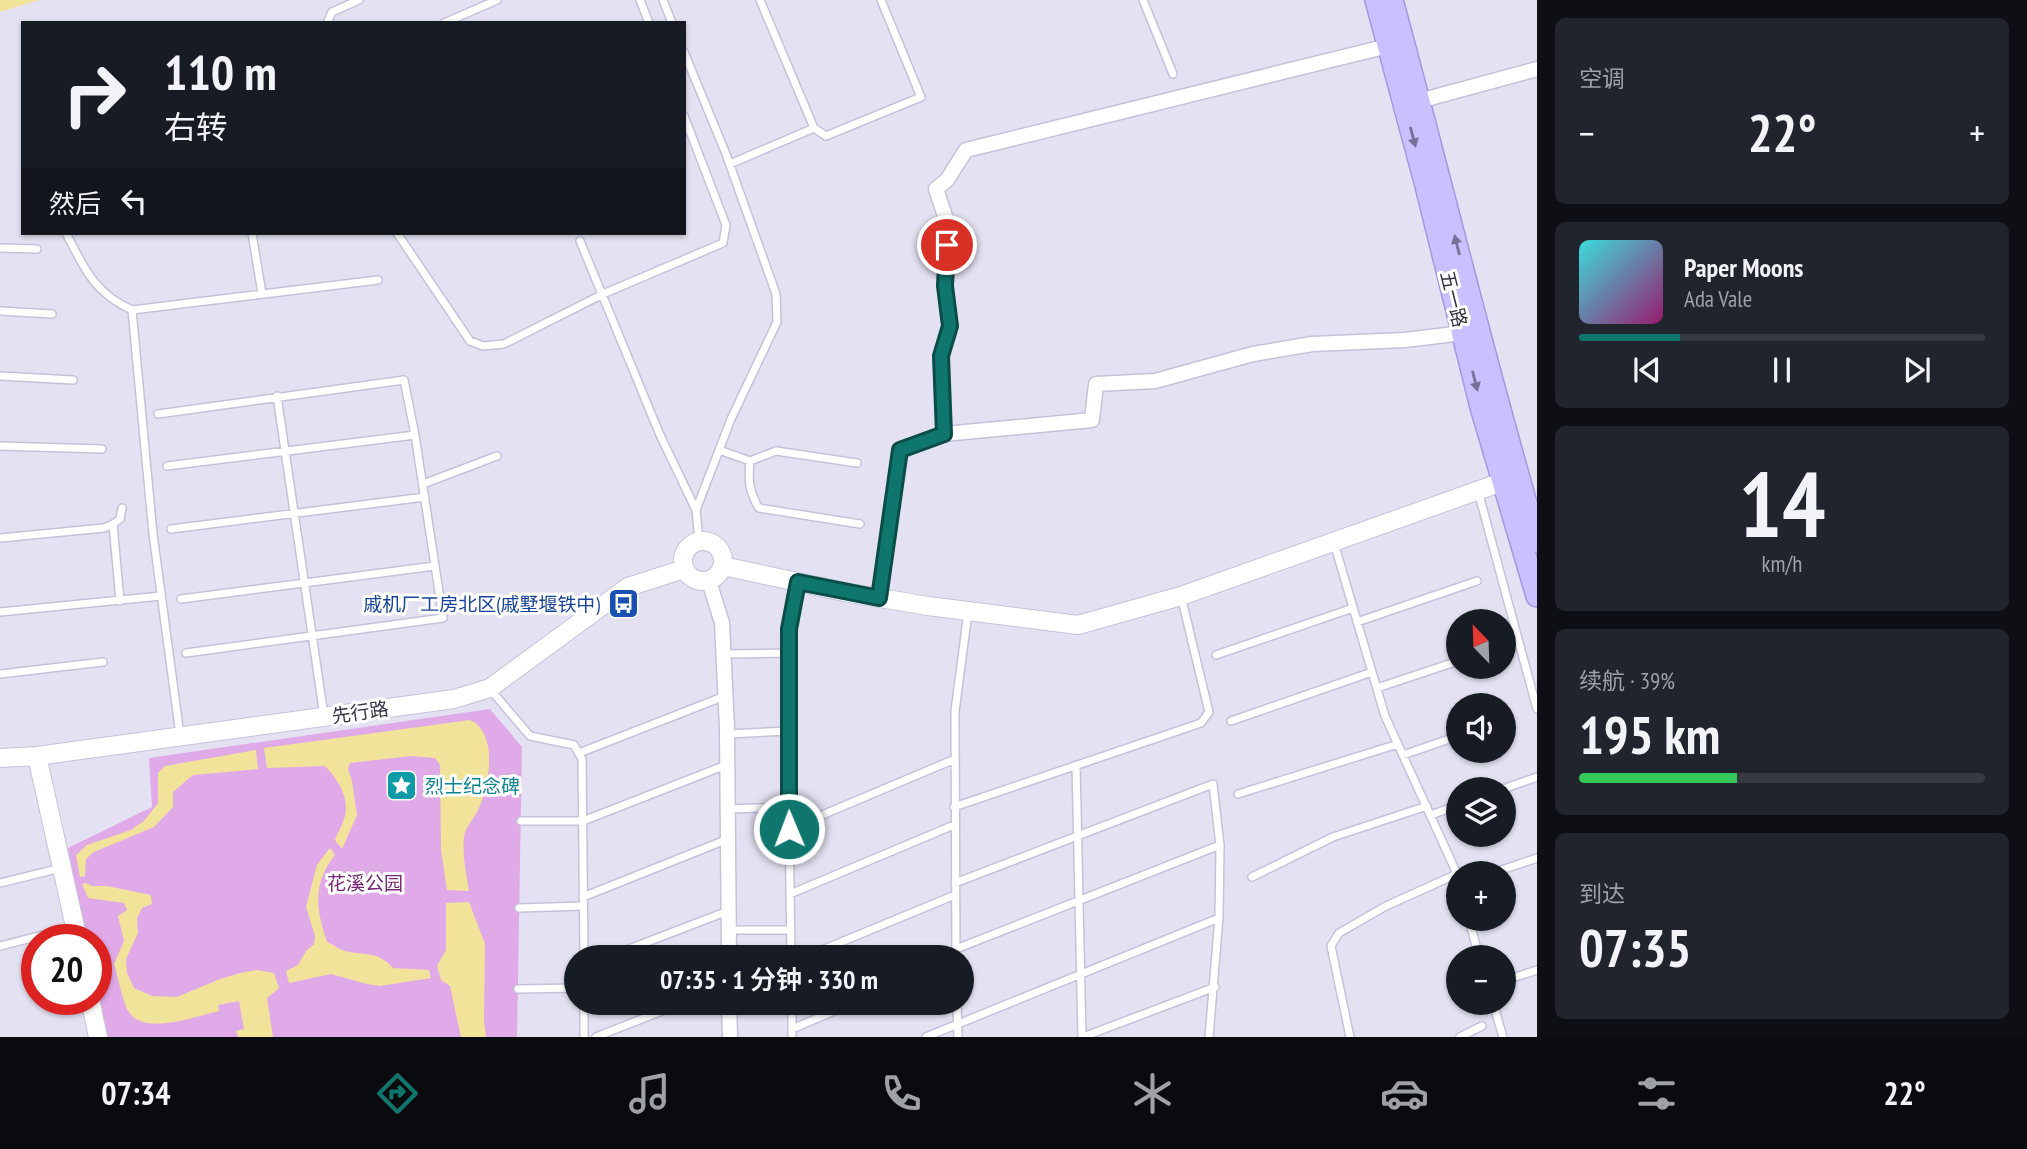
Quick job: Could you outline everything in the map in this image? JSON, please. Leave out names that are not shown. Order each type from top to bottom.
[{"type":"main road","name":"五一路","points":[[1376,0],[1463,333],[1511,479],[1537,541]]},
{"type":"main road","name":"五一路","points":[[1392,0],[1498,410],[1537,596]]},
{"type":"street","points":[[944,434],[941,356],[950,326],[945,286],[948,225],[936,189],[947,180],[967,150],[1388,46]]},
{"type":"street","points":[[1419,101],[1537,69]]},
{"type":"street","points":[[879,598],[900,450],[944,434],[1092,420],[1096,384],[1155,380],[1253,354],[1312,344],[1405,340],[1463,333]]},
{"type":"street","points":[[723,566],[879,598],[1078,625],[1181,596],[1511,479]]},
{"type":"street","points":[[708,541],[716,545],[721,552],[723,566],[720,572],[709,580],[694,579],[684,569],[682,560],[691,544],[708,541]]},
{"type":"street","name":"先行路","points":[[0,758],[37,756],[454,699],[490,688],[628,587],[684,569]]},
{"type":"street","points":[[709,580],[722,623],[727,734],[729,945]]},
{"type":"street","points":[[37,756],[74,924]]},
{"type":"street","points":[[93,1015],[98,1037]]},
{"type":"street","points":[[726,1036],[728,1015]]},
{"type":"lane","points":[[328,21],[332,12],[359,0]]},
{"type":"lane","points":[[449,21],[497,0]]},
{"type":"lane","points":[[640,0],[648,21]]},
{"type":"lane","points":[[663,0],[671,21]]},
{"type":"lane","points":[[762,1],[814,128],[826,136],[921,97],[881,0]]},
{"type":"lane","points":[[1143,0],[1173,74]]},
{"type":"lane","points":[[686,57],[730,164],[776,294],[778,322],[731,419],[696,510]]},
{"type":"lane","points":[[398,235],[470,341],[483,346],[504,344],[603,294],[723,243],[726,225],[686,121]]},
{"type":"lane","points":[[730,164],[814,128]]},
{"type":"lane","points":[[67,235],[96,287],[116,303],[132,310],[378,279]]},
{"type":"lane","points":[[252,235],[262,294]]},
{"type":"lane","points":[[579,241],[660,435],[696,510],[699,541]]},
{"type":"lane","points":[[0,248],[37,250]]},
{"type":"lane","points":[[132,310],[153,534],[180,736]]},
{"type":"lane","points":[[0,311],[52,314]]},
{"type":"lane","points":[[0,376],[73,380]]},
{"type":"lane","points":[[158,414],[404,380],[443,618],[186,653]]},
{"type":"lane","points":[[277,396],[324,716]]},
{"type":"lane","points":[[167,466],[415,435]]},
{"type":"lane","points":[[0,446],[102,449]]},
{"type":"lane","points":[[719,450],[750,461],[776,452],[857,463]]},
{"type":"lane","points":[[423,484],[497,456]]},
{"type":"lane","points":[[750,461],[750,494],[759,508],[860,524]]},
{"type":"lane","points":[[1478,491],[1537,709]]},
{"type":"lane","points":[[171,529],[425,497]]},
{"type":"lane","points":[[0,538],[104,528],[120,519],[122,508]]},
{"type":"lane","points":[[113,524],[120,601]]},
{"type":"lane","points":[[1333,542],[1385,716],[1451,861]]},
{"type":"lane","points":[[181,599],[435,566]]},
{"type":"lane","points":[[1357,622],[1477,581]]},
{"type":"lane","points":[[791,945],[789,629],[798,582]]},
{"type":"lane","points":[[0,612],[161,596]]},
{"type":"lane","points":[[954,807],[1201,723],[1209,712],[1181,596]]},
{"type":"lane","points":[[1216,655],[1353,608]]},
{"type":"lane","points":[[956,945],[955,711],[969,611]]},
{"type":"lane","points":[[723,654],[789,653]]},
{"type":"lane","points":[[0,674],[103,662]]},
{"type":"lane","points":[[1377,688],[1446,666]]},
{"type":"lane","points":[[1231,721],[1372,673]]},
{"type":"lane","points":[[490,688],[530,736],[574,745],[582,759],[584,945]]},
{"type":"lane","points":[[579,753],[725,695]]},
{"type":"lane","points":[[727,734],[788,731]]},
{"type":"lane","points":[[1403,755],[1446,740]]},
{"type":"lane","points":[[1238,794],[1398,744]]},
{"type":"lane","points":[[789,829],[954,759]]},
{"type":"lane","points":[[521,821],[583,821],[727,764]]},
{"type":"lane","points":[[1076,765],[1083,1037],[1215,987]]},
{"type":"lane","points":[[1516,784],[1537,777]]},
{"type":"lane","points":[[955,883],[1213,784],[1220,845],[1219,918],[1209,1037]]},
{"type":"lane","points":[[1252,877],[1333,837],[1427,806]]},
{"type":"lane","points":[[727,809],[789,807]]},
{"type":"lane","points":[[1431,815],[1446,809]]},
{"type":"lane","points":[[790,894],[954,825]]},
{"type":"lane","points":[[583,897],[728,839]]},
{"type":"lane","points":[[974,945],[1079,900],[1220,845]]},
{"type":"lane","points":[[1516,866],[1537,859]]},
{"type":"lane","points":[[0,883],[62,868]]},
{"type":"lane","points":[[1350,1037],[1331,946],[1339,933],[1386,906],[1446,880]]},
{"type":"lane","points":[[834,945],[955,895]]},
{"type":"lane","points":[[519,908],[583,906]]},
{"type":"lane","points":[[639,945],[728,911]]},
{"type":"lane","points":[[926,1037],[1219,918]]},
{"type":"lane","points":[[728,930],[791,930]]},
{"type":"lane","points":[[0,946],[21,942]]},
{"type":"lane","points":[[1516,977],[1537,970]]},
{"type":"lane","points":[[518,989],[564,988]]},
{"type":"lane","points":[[584,1015],[584,1037]]},
{"type":"lane","points":[[596,1037],[652,1015]]},
{"type":"lane","points":[[792,1015],[792,1033],[829,1015]]},
{"type":"lane","points":[[957,1015],[958,1037]]},
{"type":"lane","points":[[1497,1015],[1503,1037]]},
{"type":"lane","points":[[1460,1037],[1482,1026]]},
{"type":"green space","name":"花溪公园","points":[[490,709],[522,747],[517,1037],[106,1037],[101,1015],[112,1015],[112,924],[83,924],[68,848],[152,807],[149,758]]},
{"type":"shaded area","points":[[0,0],[39,0],[0,12]]},
{"type":"shaded area","points":[[470,720],[485,736],[489,760],[483,798],[464,837],[469,891],[447,890],[441,850],[440,765],[435,758],[411,756],[350,763],[348,769],[357,815],[342,849],[335,840],[343,822],[346,805],[339,783],[325,766],[267,768],[264,748]]},
{"type":"shaded area","points":[[256,750],[258,769],[193,775],[173,792],[173,807],[154,827],[94,852],[86,859],[85,876],[80,877],[76,855],[87,845],[131,830],[144,821],[158,803],[158,773],[165,766]]},
{"type":"shaded area","points":[[330,848],[335,855],[322,876],[318,897],[320,919],[327,942],[342,950],[381,958],[393,968],[429,970],[431,978],[380,986],[331,974],[289,983],[286,971],[298,965],[306,951],[314,944],[315,936],[306,907],[317,865]]},
{"type":"shaded area","points":[[82,884],[151,895],[152,904],[142,908],[137,918],[138,933],[126,959],[127,973],[134,988],[152,996],[177,997],[244,972],[257,970],[274,973],[279,988],[267,998],[273,1037],[238,1037],[236,1031],[244,1029],[239,1001],[218,1005],[219,1011],[185,1020],[158,1024],[136,1019],[127,1008],[114,964],[124,941],[118,916],[127,910],[124,903],[88,898]]},
{"type":"shaded area","points":[[469,902],[485,944],[486,1037],[461,1037],[450,986],[441,980],[437,966],[446,950],[446,903]]},
{"type":"place","name":"戚机厂工房北区(戚墅堰铁中)","points":[[623,604]]},
{"type":"place","name":"烈士纪念碑","points":[[402,786]]},
{"type":"route","points":[[789,829],[789,629],[798,582],[879,598],[900,450],[944,434],[941,356],[950,326],[945,286],[947,245]]}]
